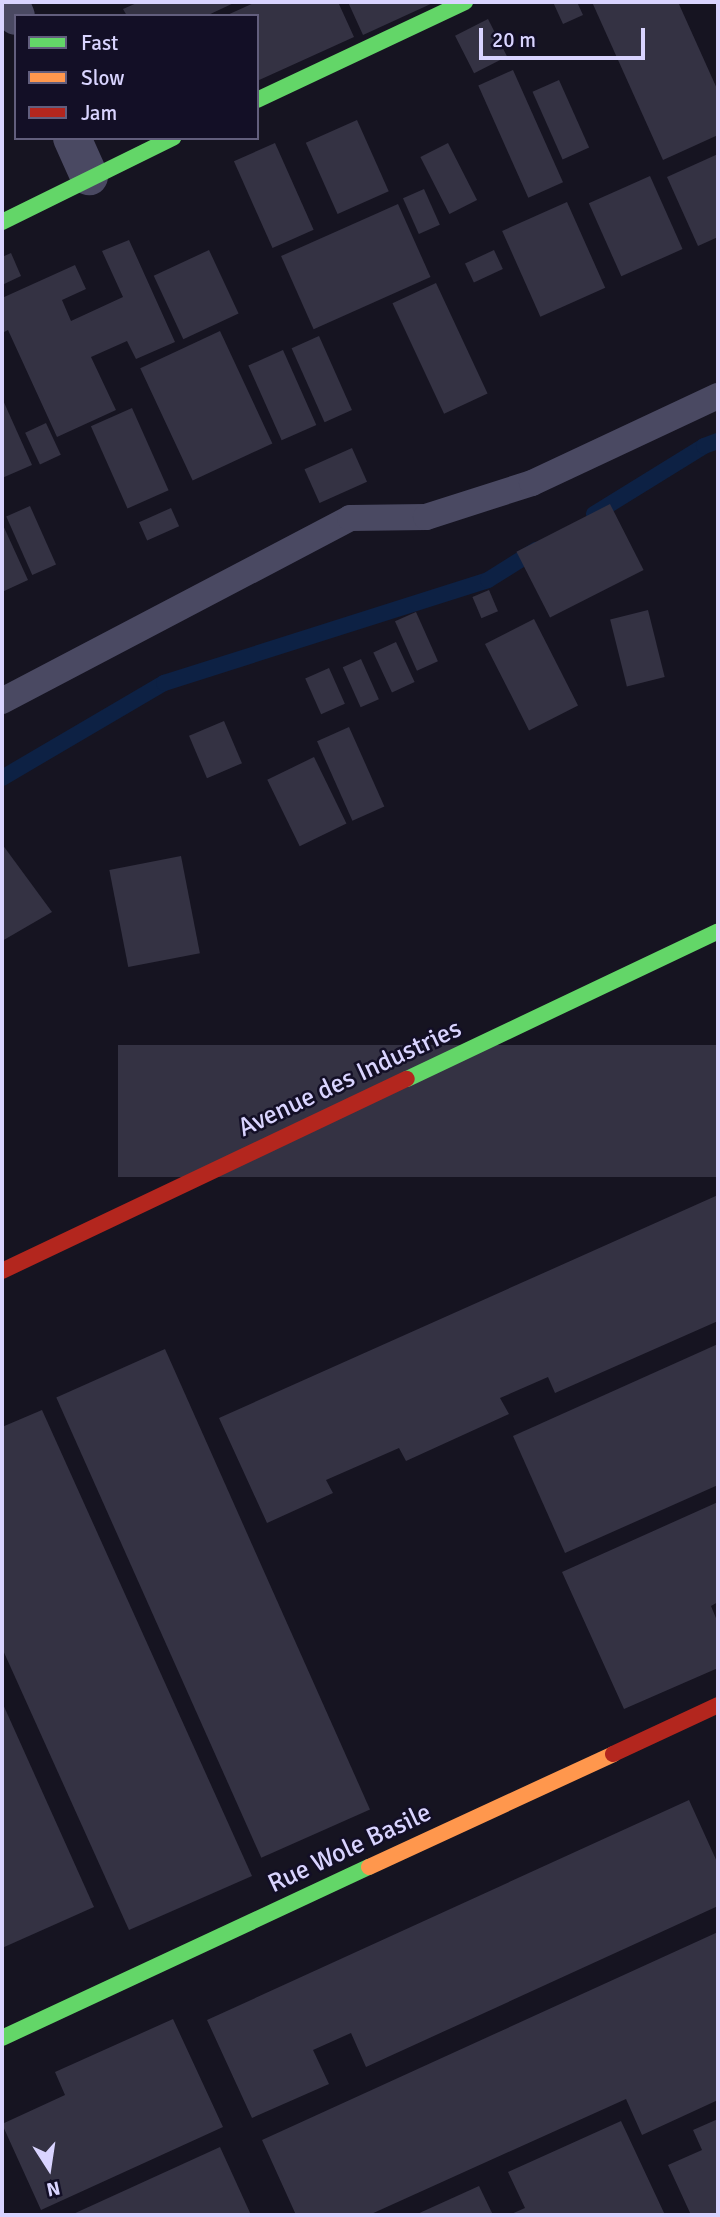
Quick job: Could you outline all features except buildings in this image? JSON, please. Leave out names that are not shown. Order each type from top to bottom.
[{"type":"street","points":[[259,99],[465,2]]},
{"type":"street","points":[[73,140],[89,176]]},
{"type":"street","points":[[2,222],[89,176],[169,140]]},
{"type":"street","name":"Avenue des Industries","points":[[2,1271],[718,931]]},
{"type":"street","name":"Rue Wole Basile","points":[[2,2038],[718,1705]]},
{"type":"lane","points":[[2,701],[350,518],[426,517],[532,483],[718,396]]},
{"type":"waterway","points":[[594,514],[704,446],[718,441]]},
{"type":"waterway","points":[[2,778],[164,683],[488,580],[536,550]]},
{"type":"traffic: fast","points":[[259,99],[465,2]]},
{"type":"traffic: fast","points":[[2,222],[169,140]]},
{"type":"traffic: fast","points":[[407,1079],[718,931]]},
{"type":"traffic: fast","points":[[2,2038],[369,1867]]},
{"type":"traffic: slow","points":[[369,1867],[613,1754]]},
{"type":"traffic: jam","points":[[2,1271],[407,1079]]},
{"type":"traffic: jam","points":[[613,1754],[718,1705]]}]
